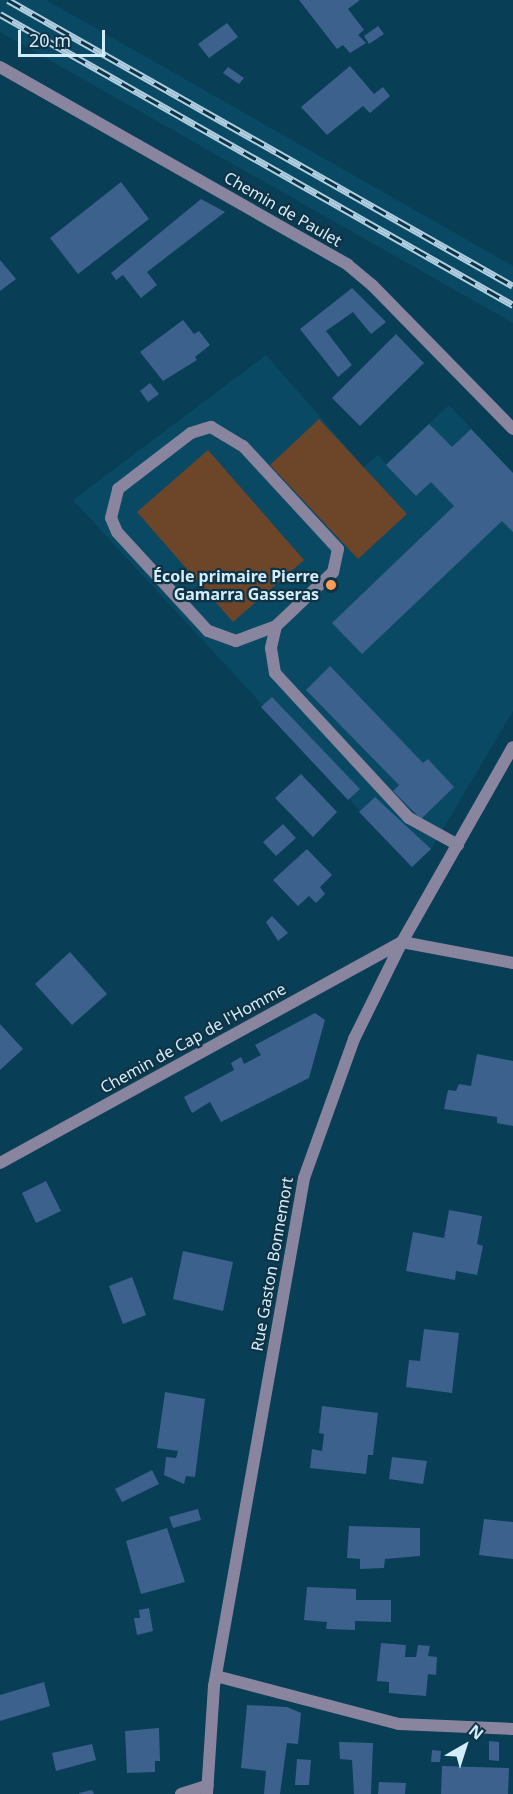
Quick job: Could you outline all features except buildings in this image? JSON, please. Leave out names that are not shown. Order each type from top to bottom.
[{"type":"street","name":"Chemin de Paulet","points":[[0,67],[348,265],[373,286],[513,429]]},
{"type":"street","points":[[276,626],[236,641],[208,631],[117,532],[111,518],[118,489],[191,433],[211,427],[243,446],[338,549],[333,572],[276,626],[271,648],[275,674],[409,818],[458,845]]},
{"type":"street","name":"Rue Gaston Bonnemort","points":[[207,1790],[216,1676],[304,1178],[354,1039],[402,942],[513,747]]},
{"type":"street","points":[[402,942],[513,963]]},
{"type":"street","name":"Chemin de Cap de l'Homme","points":[[0,1163],[402,942]]},
{"type":"street","points":[[216,1676],[399,1724],[513,1729]]},
{"type":"street","points":[[181,1794],[207,1790]]},
{"type":"shaded area","points":[[0,0],[46,0],[513,266],[513,323],[0,32]]},
{"type":"shaded area","name":"École primaire Pierre Gamarra Gasseras","points":[[266,355],[364,467],[378,455],[386,464],[449,405],[513,473],[513,711],[431,849],[412,867],[73,500]]},
{"type":"shaded area","points":[[319,419],[407,514],[358,559],[270,465]]},
{"type":"shaded area","points":[[208,450],[304,560],[233,622],[137,512]]},
{"type":"railway","points":[[8,0],[513,286]]},
{"type":"railway","points":[[0,14],[513,305]]},
{"type":"place","name":"École primaire Pierre Gamarra Gasseras","points":[[331,585]]}]
